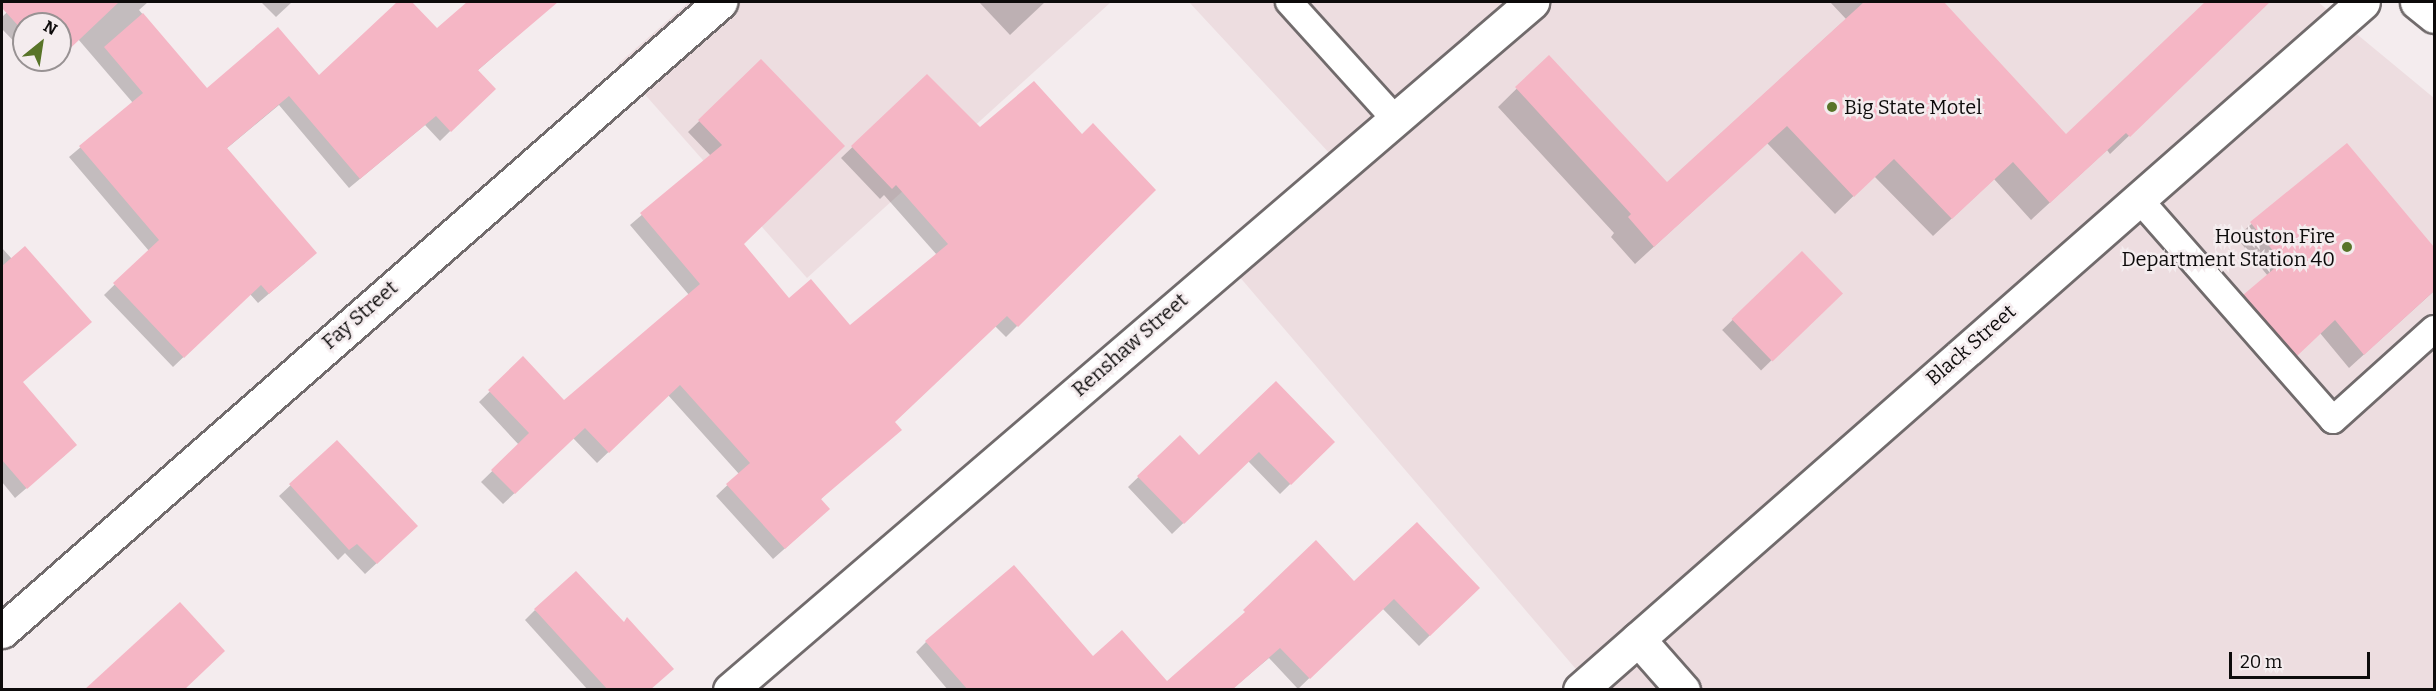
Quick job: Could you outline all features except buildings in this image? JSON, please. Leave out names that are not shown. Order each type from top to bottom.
[{"type":"street","name":"Fay Street","points":[[2,631],[720,2]]},
{"type":"street","name":"Renshaw Street","points":[[730,690],[1394,118],[1532,2]]},
{"type":"street","name":"Black Street","points":[[1580,690],[2363,2]]},
{"type":"street","points":[[2417,2],[2434,16]]},
{"type":"street","points":[[1638,639],[1683,690]]},
{"type":"lane","points":[[1289,2],[1394,118]]},
{"type":"lane","points":[[2138,198],[2333,420],[2434,329]]},
{"type":"shaded area","points":[[689,2],[1111,2],[807,278],[618,64]]},
{"type":"shaded area","points":[[1189,2],[2318,2],[2434,98],[2434,689],[1593,689],[1220,254],[1332,156]]},
{"type":"place","name":"Big State Motel","points":[[1832,107]]},
{"type":"place","name":"Houston Fire Department Station 40","points":[[2347,247]]}]
